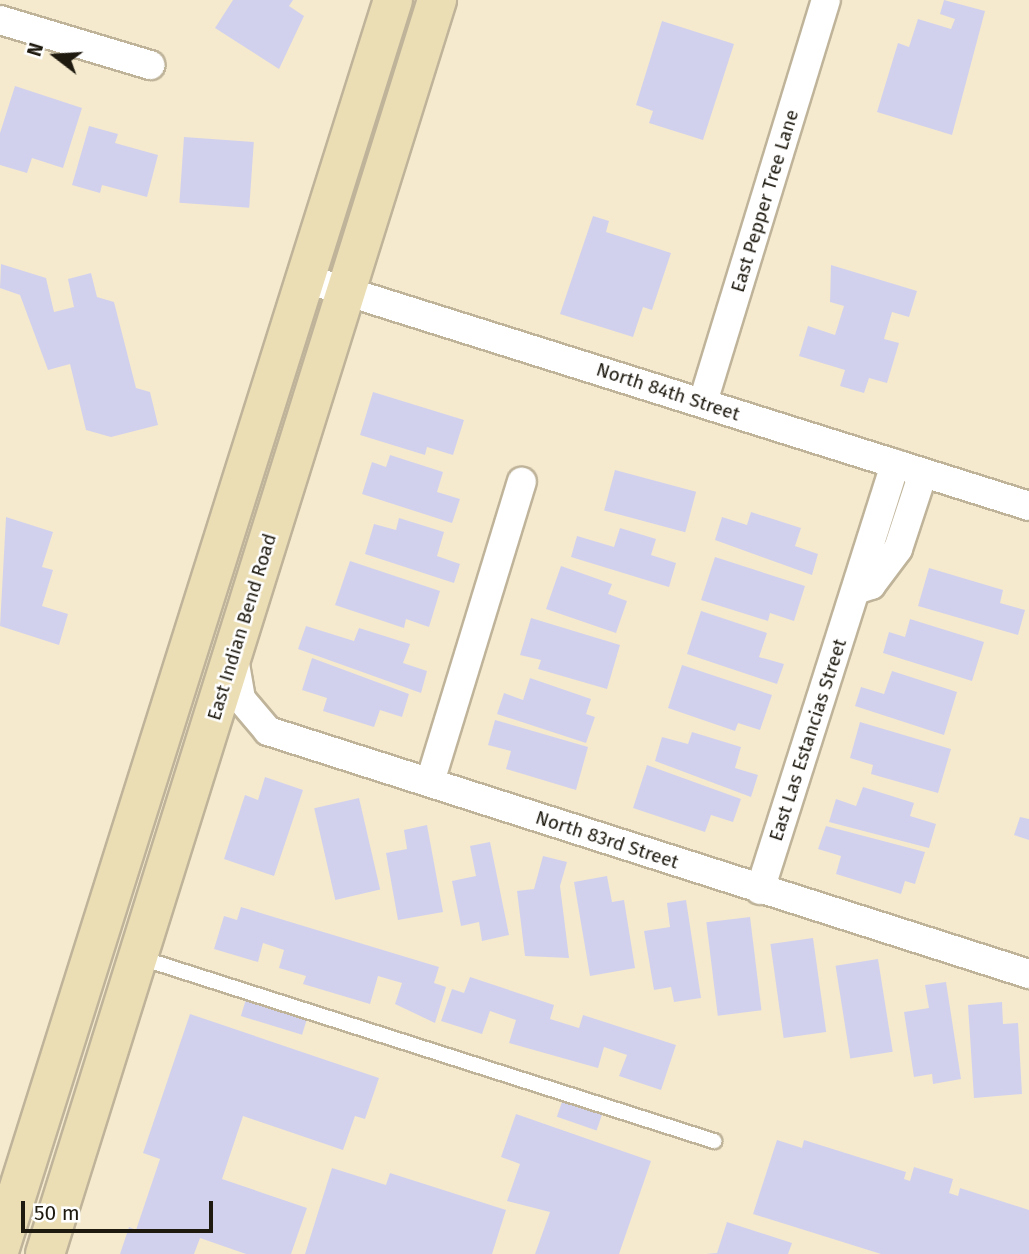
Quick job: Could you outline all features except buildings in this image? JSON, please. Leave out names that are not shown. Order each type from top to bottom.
[{"type":"main road","points":[[0,1248],[393,0]]},
{"type":"main road","name":"East Indian Bend Road","points":[[45,1254],[437,0]]},
{"type":"street","name":"East Pepper Tree Lane","points":[[703,402],[827,0]]},
{"type":"street","points":[[0,20],[150,65]]},
{"type":"street","name":"North 84th Street","points":[[307,279],[1029,506]]},
{"type":"street","name":"East Las Estancias Street","points":[[760,890],[895,464]]},
{"type":"street","points":[[856,590],[871,585],[898,549],[923,473]]},
{"type":"street","points":[[430,782],[522,482]]},
{"type":"street","name":"North 83rd Street","points":[[234,655],[242,699],[268,731],[1029,974]]},
{"type":"lane","points":[[138,957],[713,1141]]}]
